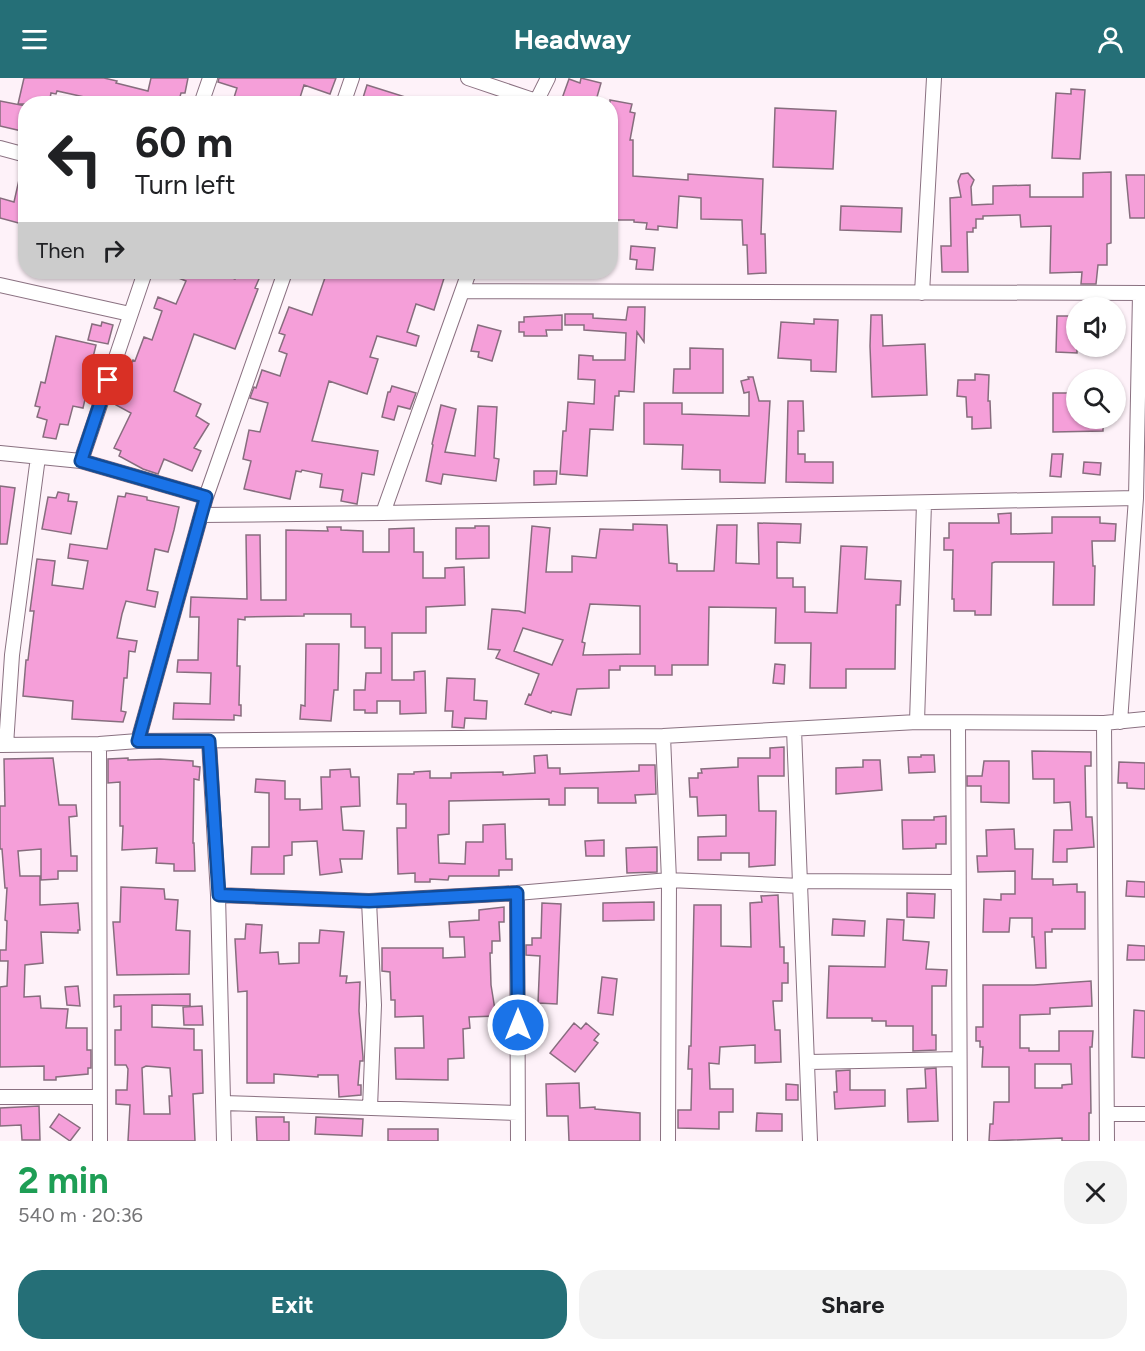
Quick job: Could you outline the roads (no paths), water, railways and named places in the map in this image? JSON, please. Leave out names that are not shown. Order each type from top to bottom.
[{"type":"street","points":[[204,96],[210,78]]},
{"type":"street","points":[[346,96],[352,78]]},
{"type":"street","points":[[468,78],[519,96]]},
{"type":"street","points":[[539,96],[548,78]]},
{"type":"street","points":[[922,293],[934,78]]},
{"type":"street","points":[[0,148],[18,153]]},
{"type":"street","points":[[81,461],[142,279]]},
{"type":"street","points":[[138,741],[206,497],[283,279]]},
{"type":"street","points":[[382,513],[467,279]]},
{"type":"street","points":[[0,285],[130,314]]},
{"type":"street","points":[[463,291],[1143,294],[1136,498],[1120,722]]},
{"type":"street","points":[[0,453],[81,461],[206,497]]},
{"type":"street","points":[[38,457],[12,655],[3,745],[99,744],[138,741],[663,736],[917,723],[1104,723],[1145,719]]},
{"type":"street","points":[[201,515],[1136,498]]},
{"type":"street","points":[[917,723],[924,503]]},
{"type":"street","points":[[1104,723],[1107,1141]]},
{"type":"street","points":[[958,724],[960,1141]]},
{"type":"street","points":[[794,729],[810,1141]]},
{"type":"street","points":[[663,736],[669,880],[668,1141]]},
{"type":"street","points":[[209,741],[219,895],[224,1141]]},
{"type":"street","points":[[99,744],[100,1141]]},
{"type":"street","points":[[219,895],[369,901],[517,893],[669,880],[801,884],[958,882]]},
{"type":"street","points":[[517,893],[518,1141]]},
{"type":"street","points":[[369,901],[374,1005],[370,1108]]},
{"type":"street","points":[[808,1062],[959,1059]]},
{"type":"street","points":[[0,1097],[100,1097]]},
{"type":"street","points":[[223,1103],[518,1113]]},
{"type":"street","points":[[1107,1114],[1145,1114]]}]
